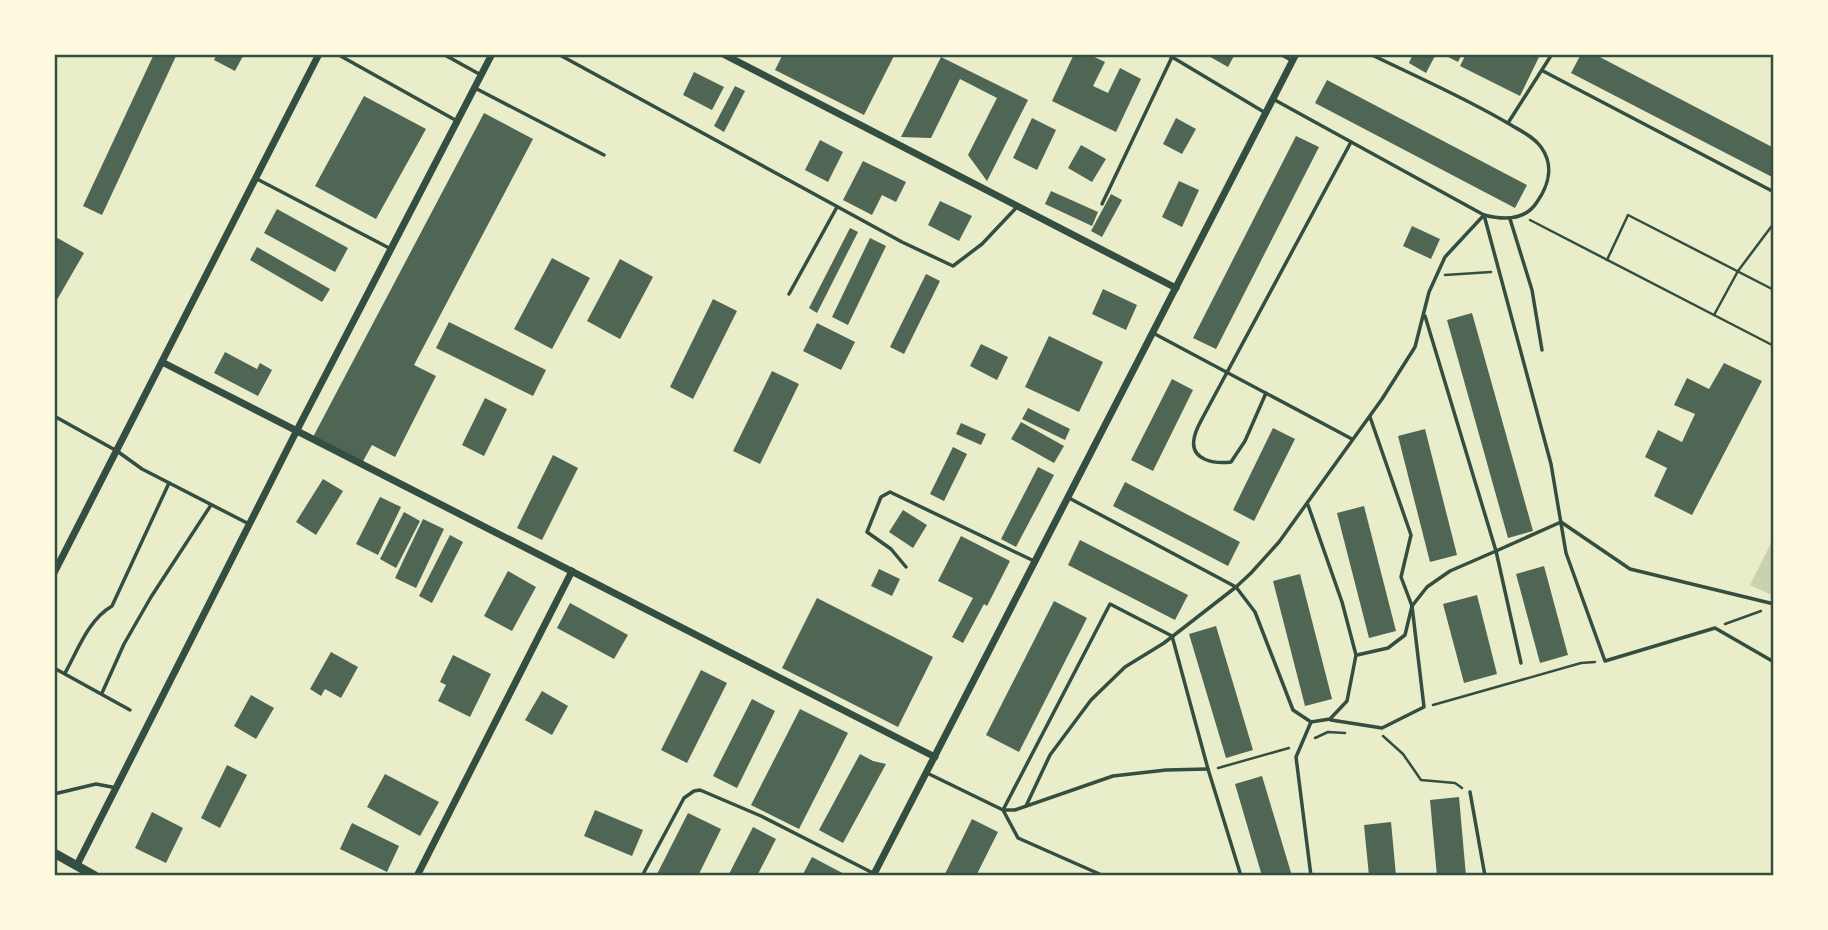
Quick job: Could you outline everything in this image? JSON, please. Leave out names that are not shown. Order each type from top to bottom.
[{"type":"street","points":[[54,573],[319,54]]},
{"type":"street","points":[[78,865],[296,432],[492,54]]},
{"type":"street","points":[[723,54],[1177,288]]},
{"type":"street","points":[[874,875],[1294,58]]},
{"type":"street","points":[[162,362],[935,757]]},
{"type":"street","points":[[417,876],[572,571]]},
{"type":"street","points":[[54,853],[95,876]]},
{"type":"lane","points":[[337,54],[457,121]]},
{"type":"lane","points":[[443,54],[481,75]]},
{"type":"lane","points":[[558,54],[902,242],[953,266],[982,244],[1018,206]]},
{"type":"lane","points":[[1167,54],[1266,113]]},
{"type":"lane","points":[[1280,54],[1294,58]]},
{"type":"lane","points":[[1273,99],[1484,215],[1510,219],[1521,216],[1535,206],[1547,188],[1549,172],[1546,156],[1534,139],[1508,123],[1370,54]]},
{"type":"lane","points":[[1508,123],[1552,54]]},
{"type":"lane","points":[[1102,204],[1172,57]]},
{"type":"lane","points":[[1543,71],[1774,192]]},
{"type":"lane","points":[[474,88],[604,155]]},
{"type":"lane","points":[[1266,393],[1245,441],[1231,462],[1220,464],[1203,460],[1195,450],[1194,439],[1203,417],[1351,142]]},
{"type":"lane","points":[[257,179],[391,249]]},
{"type":"lane","points":[[789,294],[837,207]]},
{"type":"lane","points":[[1484,215],[1551,464],[1566,553],[1605,661],[1715,628],[1774,662]]},
{"type":"lane","points":[[1026,806],[1050,755],[1091,701],[1125,667],[1172,636],[1236,587],[1251,573],[1308,504],[1370,417],[1415,347],[1435,276],[1446,257],[1484,215]]},
{"type":"lane","points":[[1510,219],[1532,290],[1542,350]]},
{"type":"lane","points":[[1425,315],[1496,551],[1521,663]]},
{"type":"lane","points":[[1153,333],[1353,440]]},
{"type":"lane","points":[[54,416],[117,451],[142,469],[251,525]]},
{"type":"lane","points":[[1069,498],[1236,587],[1255,612],[1293,710],[1311,722],[1330,719],[1382,729],[1424,706],[1412,606],[1401,577],[1411,535],[1370,417]]},
{"type":"lane","points":[[65,673],[93,622],[101,612],[112,606],[169,483]]},
{"type":"lane","points":[[906,567],[891,549],[867,532],[881,497],[890,492],[1036,562]]},
{"type":"lane","points":[[1308,504],[1342,602],[1356,655],[1347,701],[1330,719]]},
{"type":"lane","points":[[102,693],[124,644],[151,597],[211,505]]},
{"type":"lane","points":[[1356,655],[1388,648],[1405,635],[1412,606],[1427,587],[1450,571],[1561,522]]},
{"type":"lane","points":[[1561,522],[1630,569],[1774,604]]},
{"type":"lane","points":[[1003,810],[1110,604],[1172,636],[1208,769],[1241,876]]},
{"type":"lane","points":[[54,668],[130,710]]},
{"type":"lane","points":[[1311,722],[1296,757],[1311,876]]},
{"type":"lane","points":[[927,773],[1003,810],[1015,810],[1113,776],[1208,769]]},
{"type":"lane","points":[[54,794],[96,784],[117,788]]},
{"type":"lane","points":[[642,876],[684,798],[694,790],[700,790],[761,816],[874,875]]},
{"type":"lane","points":[[1470,792],[1485,876]]},
{"type":"lane","points":[[1003,810],[1018,838],[1104,876]]},
{"type":"path","points":[[1607,260],[1628,215],[1774,289]]},
{"type":"path","points":[[1521,216],[1774,346]]},
{"type":"path","points":[[1714,315],[1738,271],[1774,223]]},
{"type":"path","points":[[1435,276],[1498,271]]},
{"type":"path","points":[[1715,628],[1762,610]]},
{"type":"path","points":[[1424,706],[1581,663],[1605,661]]},
{"type":"path","points":[[1208,769],[1223,768],[1302,744],[1328,732],[1355,733]]},
{"type":"path","points":[[1382,735],[1403,754],[1421,780],[1455,783],[1470,792]]},
{"type":"green space","points":[[1774,537],[1774,596],[1750,585]]},
{"type":"building","points":[[154,54],[177,54],[102,215],[83,206]]},
{"type":"building","points":[[217,54],[244,54],[235,71],[214,60]]},
{"type":"building","points":[[783,54],[895,54],[864,115],[775,70]]},
{"type":"building","points":[[1074,54],[1088,54],[1105,62],[1093,86],[1108,93],[1120,68],[1141,79],[1116,132],[1052,101]]},
{"type":"building","points":[[1205,54],[1235,54],[1228,67]]},
{"type":"building","points":[[1413,54],[1436,54],[1426,73],[1409,63]]},
{"type":"building","points":[[1442,54],[1462,54],[1458,62]]},
{"type":"building","points":[[1466,54],[1533,54],[1539,57],[1520,96],[1460,66]]},
{"type":"building","points":[[1581,54],[1594,54],[1774,148],[1774,178],[1571,73]]},
{"type":"building","points":[[941,57],[1028,100],[987,181],[968,155],[997,98],[960,79],[931,138],[901,137]]},
{"type":"building","points":[[694,72],[724,87],[712,110],[683,95]]},
{"type":"building","points":[[1327,80],[1527,185],[1515,208],[1315,103]]},
{"type":"building","points":[[735,86],[745,91],[724,132],[714,126]]},
{"type":"building","points":[[364,96],[426,129],[376,219],[315,186]]},
{"type":"building","points":[[484,113],[533,139],[414,365],[436,376],[395,457],[372,445],[362,463],[313,437]]},
{"type":"building","points":[[1032,118],[1056,130],[1037,170],[1013,158]]},
{"type":"building","points":[[1176,118],[1196,129],[1182,154],[1163,144]]},
{"type":"building","points":[[1296,136],[1319,147],[1216,349],[1193,338]]},
{"type":"building","points":[[820,140],[843,152],[828,182],[805,170]]},
{"type":"building","points":[[1081,145],[1106,159],[1092,182],[1068,168]]},
{"type":"building","points":[[863,161],[906,182],[896,202],[882,195],[872,215],[843,200]]},
{"type":"building","points":[[1179,181],[1199,190],[1182,227],[1162,217]]},
{"type":"building","points":[[1051,191],[1098,212],[1092,226],[1045,204]]},
{"type":"building","points":[[1111,194],[1122,200],[1102,237],[1091,231]]},
{"type":"building","points":[[940,201],[972,216],[959,241],[928,225]]},
{"type":"building","points":[[277,209],[348,248],[335,272],[264,233]]},
{"type":"building","points":[[1412,226],[1440,239],[1431,259],[1403,246]]},
{"type":"building","points":[[850,228],[858,232],[817,313],[809,308]]},
{"type":"building","points":[[54,236],[84,253],[54,305]]},
{"type":"building","points":[[870,238],[886,246],[848,325],[832,317]]},
{"type":"building","points":[[257,247],[330,289],[322,302],[250,260]]},
{"type":"building","points":[[552,258],[590,278],[552,349],[514,329]]},
{"type":"building","points":[[620,259],[653,277],[620,339],[587,321]]},
{"type":"building","points":[[926,274],[940,281],[904,354],[890,347]]},
{"type":"building","points":[[1103,289],[1137,305],[1126,330],[1092,314]]},
{"type":"building","points":[[713,299],[737,311],[693,399],[670,387]]},
{"type":"building","points":[[1472,313],[1533,531],[1508,538],[1447,320]]},
{"type":"building","points":[[449,322],[546,370],[533,396],[436,348]]},
{"type":"building","points":[[817,323],[855,342],[841,370],[803,351]]},
{"type":"building","points":[[1049,336],[1103,362],[1079,412],[1025,387]]},
{"type":"building","points":[[981,344],[1008,357],[997,380],[970,366]]},
{"type":"building","points":[[225,352],[257,369],[260,363],[272,370],[258,396],[214,373]]},
{"type":"building","points":[[1724,363],[1762,381],[1692,515],[1654,496],[1667,468],[1645,457],[1658,430],[1682,442],[1695,414],[1674,405],[1687,378],[1709,389]]},
{"type":"building","points":[[772,371],[799,384],[760,464],[733,451]]},
{"type":"building","points":[[1172,379],[1193,390],[1153,471],[1131,460]]},
{"type":"building","points":[[485,398],[507,409],[484,456],[462,445]]},
{"type":"building","points":[[1028,408],[1070,429],[1065,440],[1022,419]]},
{"type":"building","points":[[1021,422],[1064,446],[1054,463],[1011,439]]},
{"type":"building","points":[[961,423],[986,434],[981,445],[956,434]]},
{"type":"building","points":[[1273,428],[1295,439],[1254,521],[1233,510]]},
{"type":"building","points":[[1425,429],[1457,555],[1430,562],[1398,436]]},
{"type":"building","points":[[953,447],[967,454],[944,501],[930,494]]},
{"type":"building","points":[[553,455],[578,468],[542,540],[517,528]]},
{"type":"building","points":[[1038,467],[1054,475],[1016,547],[1001,539]]},
{"type":"building","points":[[323,479],[343,491],[316,535],[296,522]]},
{"type":"building","points":[[1125,482],[1240,542],[1228,566],[1113,506]]},
{"type":"building","points":[[380,497],[401,507],[378,555],[356,544]]},
{"type":"building","points":[[1364,506],[1396,631],[1369,638],[1337,513]]},
{"type":"building","points":[[903,510],[927,525],[913,548],[889,532]]},
{"type":"building","points":[[404,512],[420,521],[396,568],[380,559]]},
{"type":"building","points":[[423,519],[444,529],[416,588],[395,578]]},
{"type":"building","points":[[450,535],[463,542],[432,603],[419,596]]},
{"type":"building","points":[[961,536],[1010,561],[987,606],[984,604],[963,643],[952,637],[973,598],[938,581]]},
{"type":"building","points":[[1080,540],[1188,595],[1175,620],[1068,565]]},
{"type":"building","points":[[1544,566],[1568,655],[1540,663],[1516,574]]},
{"type":"building","points":[[879,569],[900,579],[892,596],[871,586]]},
{"type":"building","points":[[508,571],[536,587],[512,631],[484,616]]},
{"type":"building","points":[[1300,574],[1332,699],[1305,706],[1273,581]]},
{"type":"building","points":[[1477,595],[1497,674],[1464,683],[1443,604]]},
{"type":"building","points":[[817,598],[933,657],[898,727],[782,668]]},
{"type":"building","points":[[1054,601],[1087,618],[1019,752],[986,735]]},
{"type":"building","points":[[570,603],[628,635],[614,659],[557,628]]},
{"type":"building","points":[[1216,626],[1253,750],[1226,758],[1189,634]]},
{"type":"building","points":[[331,652],[358,667],[341,698],[325,689],[321,696],[310,689]]},
{"type":"building","points":[[453,655],[491,674],[470,717],[438,701],[446,685],[440,682]]},
{"type":"building","points":[[701,670],[727,683],[687,763],[661,750]]},
{"type":"building","points":[[542,691],[568,706],[552,735],[525,720]]},
{"type":"building","points":[[251,695],[274,708],[256,739],[234,726]]},
{"type":"building","points":[[752,699],[775,711],[737,788],[713,776]]},
{"type":"building","points":[[800,709],[848,733],[799,829],[751,805]]},
{"type":"building","points":[[860,754],[886,764],[843,843],[819,830]]},
{"type":"building","points":[[227,765],[247,775],[220,828],[201,818]]},
{"type":"building","points":[[385,774],[439,802],[420,836],[367,807]]},
{"type":"building","points":[[1262,776],[1292,876],[1262,876],[1235,784]]},
{"type":"building","points":[[1459,797],[1466,876],[1437,876],[1430,800]]},
{"type":"building","points":[[595,810],[643,830],[632,856],[584,836]]},
{"type":"building","points":[[152,812],[183,828],[166,863],[135,848]]},
{"type":"building","points":[[688,813],[721,829],[698,876],[656,876]]},
{"type":"building","points":[[972,819],[998,832],[976,876],[944,876]]},
{"type":"building","points":[[1391,822],[1396,876],[1369,876],[1364,825]]},
{"type":"building","points":[[352,823],[399,846],[387,872],[340,849]]},
{"type":"building","points":[[753,827],[776,839],[757,876],[728,876]]},
{"type":"building","points":[[812,857],[848,876],[802,876]]}]
